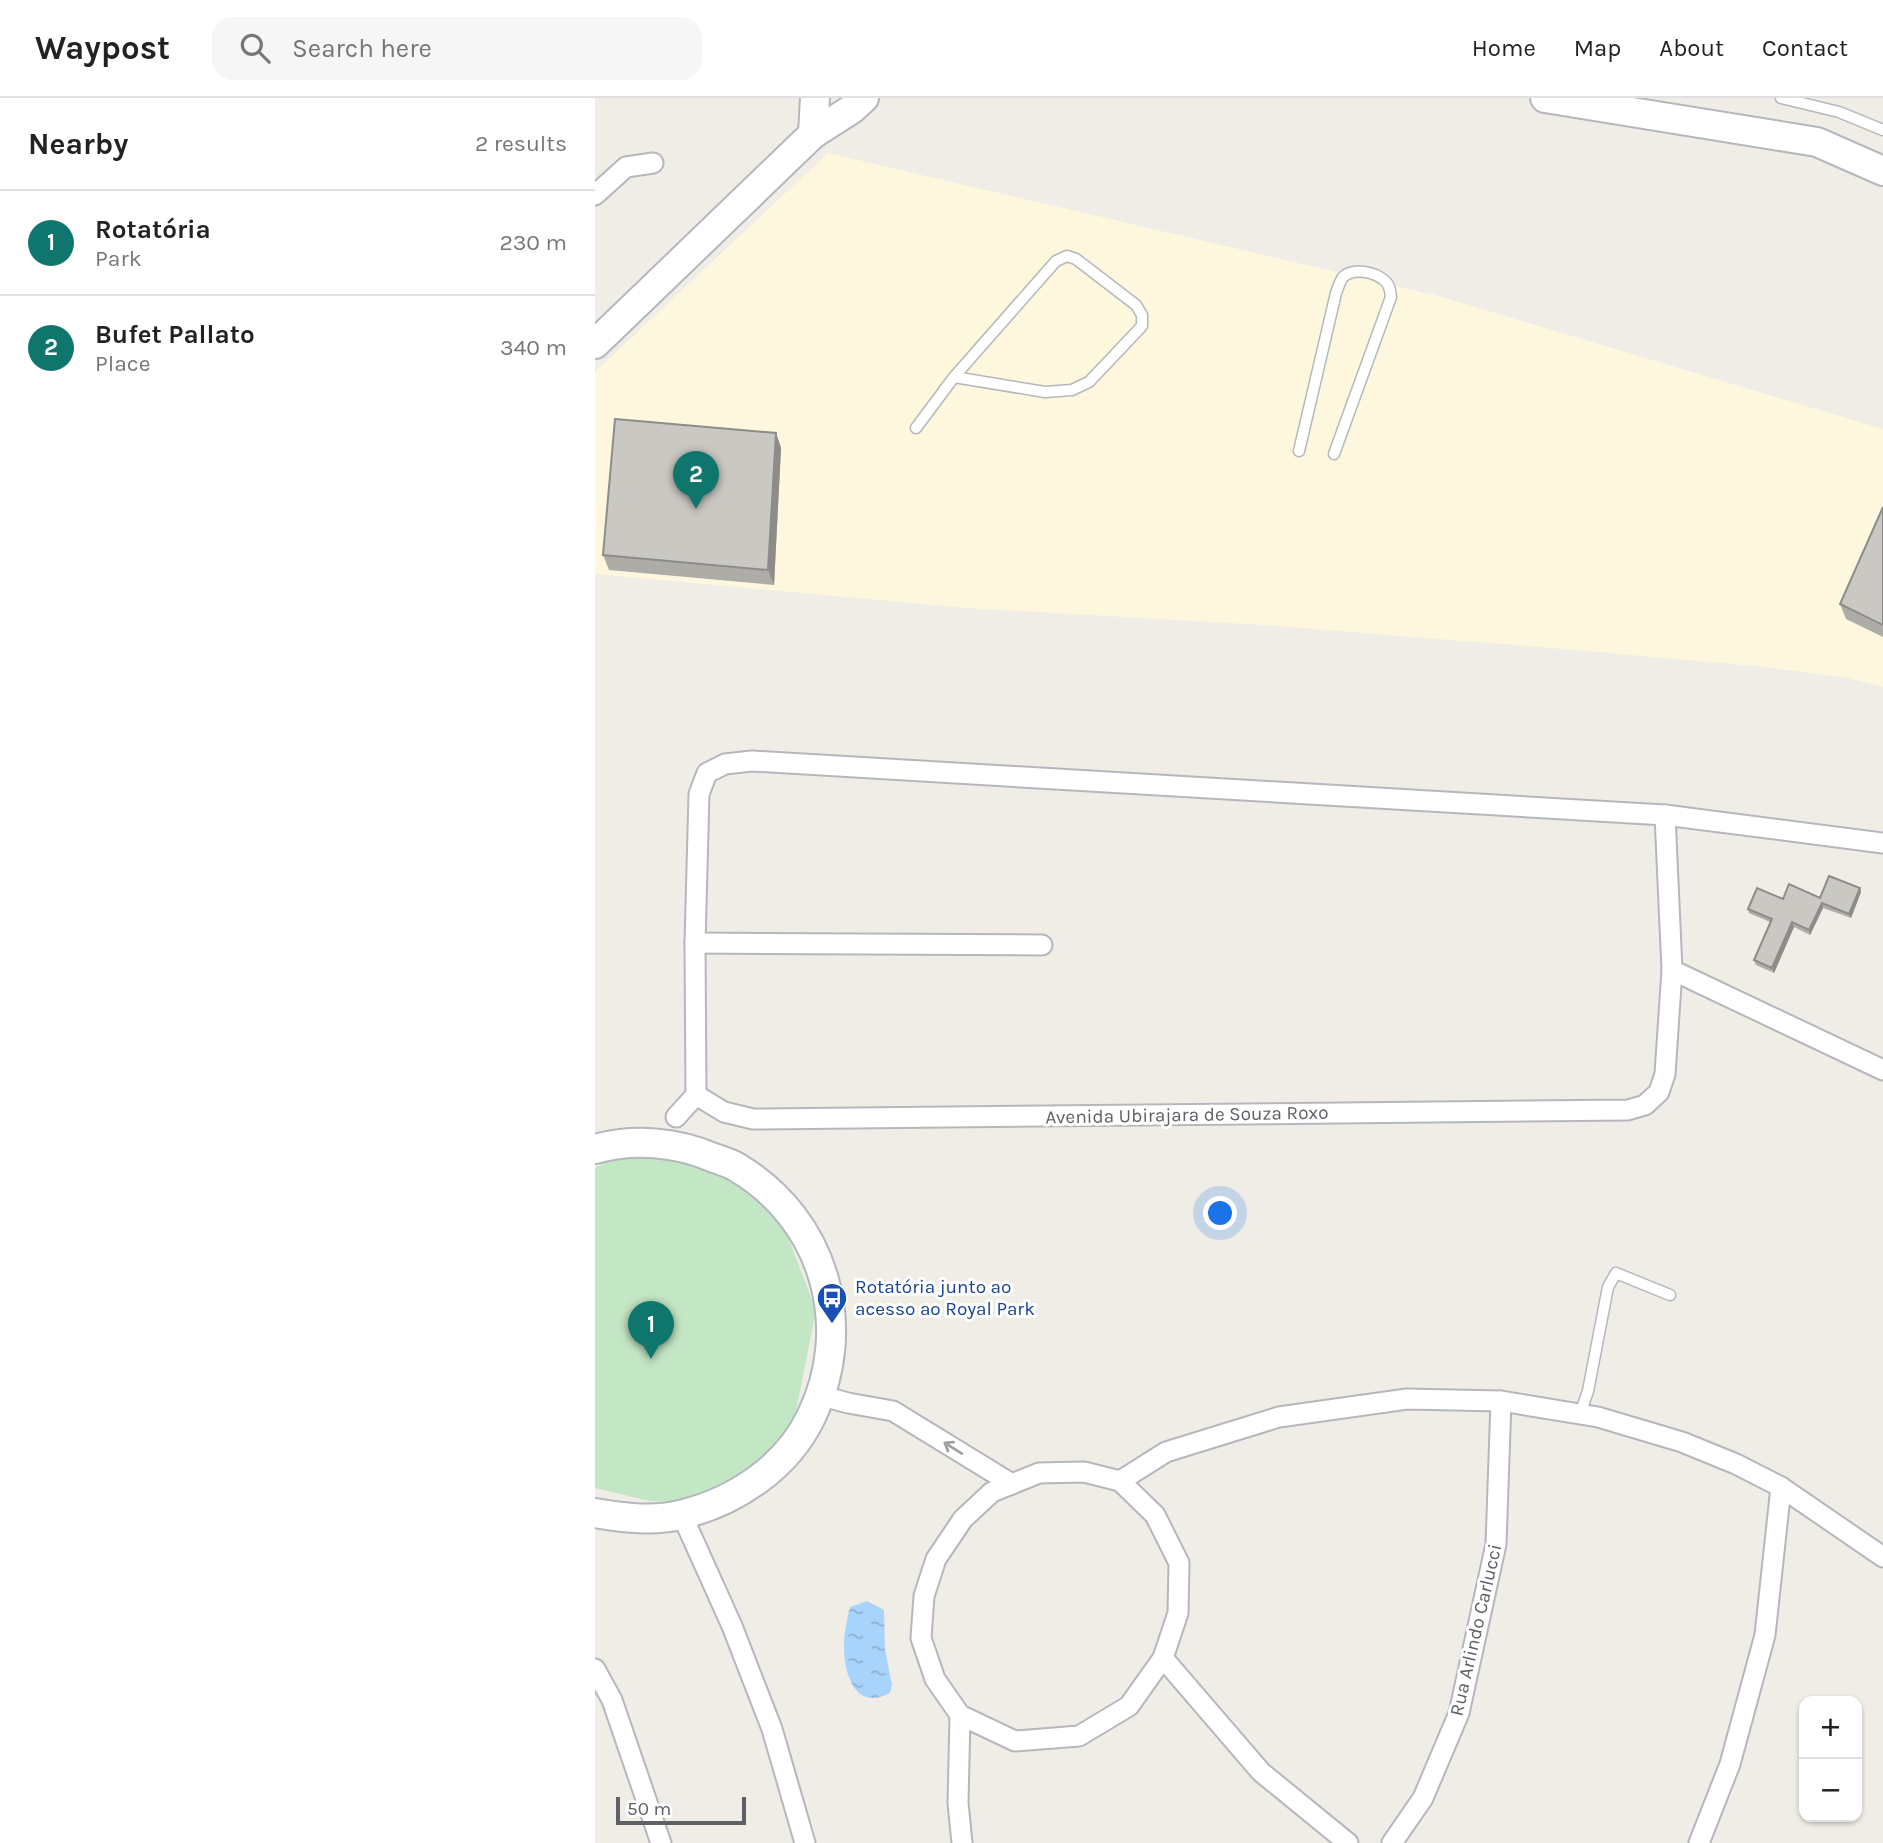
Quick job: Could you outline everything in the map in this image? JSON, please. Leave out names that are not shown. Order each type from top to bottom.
[{"type":"main road","points":[[813,134],[815,98]]},
{"type":"main road","points":[[595,344],[813,134],[864,98]]},
{"type":"main road","points":[[1545,98],[1817,142],[1883,171]]},
{"type":"main road","points":[[595,1149],[608,1145],[646,1142],[693,1149],[738,1167],[776,1196],[806,1234],[825,1278],[832,1325],[827,1372],[811,1417],[782,1458],[753,1484],[719,1503],[682,1515],[639,1519],[595,1513]]},
{"type":"street","points":[[595,195],[626,167],[653,163]]},
{"type":"street","points":[[676,1117],[696,1095],[695,943],[699,794],[707,773],[725,764],[752,761],[1665,814],[1883,843]]},
{"type":"street","points":[[1665,814],[1672,970],[1883,1070]]},
{"type":"street","points":[[695,943],[1042,945]]},
{"type":"street","name":"Avenida Ubirajara de Souza Roxo","points":[[696,1095],[724,1112],[753,1119],[1628,1110],[1645,1105],[1659,1092],[1665,1074],[1672,970]]},
{"type":"street","points":[[819,1395],[893,1411],[1011,1484]]},
{"type":"street","points":[[1120,1481],[1166,1452],[1279,1417],[1407,1399],[1501,1401],[1598,1417],[1682,1442],[1781,1487],[1883,1557]]},
{"type":"street","name":"Rua Arlindo Carlucci","points":[[1392,1843],[1423,1798],[1459,1713],[1496,1544],[1501,1401]]},
{"type":"street","points":[[1084,1472],[1120,1481],[1155,1515],[1179,1563],[1178,1613],[1163,1658],[1129,1706],[1079,1736],[1015,1741],[960,1715],[935,1679],[921,1638],[923,1596],[936,1559],[963,1520],[992,1492],[1039,1473],[1084,1472]]},
{"type":"street","points":[[1699,1843],[1730,1764],[1765,1636],[1781,1487]]},
{"type":"street","points":[[682,1515],[732,1626],[772,1729],[805,1843]]},
{"type":"street","points":[[1163,1658],[1261,1772],[1348,1843]]},
{"type":"street","points":[[595,1669],[613,1700],[661,1843]]},
{"type":"street","points":[[960,1715],[958,1803],[962,1843]]},
{"type":"lane","points":[[1781,98],[1839,113],[1883,130]]},
{"type":"lane","points":[[916,428],[954,377],[1056,261],[1067,256],[1076,259],[1136,305],[1142,315],[1142,326],[1089,382],[1072,390],[1045,392],[954,377]]},
{"type":"lane","points":[[1299,451],[1336,293],[1342,278],[1352,272],[1364,271],[1385,281],[1390,288],[1391,297],[1334,454]]},
{"type":"lane","points":[[1580,1414],[1588,1391],[1608,1287],[1616,1273],[1670,1295]]},
{"type":"shaded area","points":[[828,153],[1435,295],[1883,429],[1883,687],[1847,678],[1766,667],[1575,650],[1263,625],[966,608],[595,574],[595,372]]},
{"type":"green space","points":[[621,1153],[710,1165],[781,1219],[816,1310],[793,1427],[727,1488],[690,1502],[650,1501],[595,1488],[595,1168]]},
{"type":"water","points":[[867,1601],[884,1610],[885,1649],[892,1685],[890,1693],[878,1698],[868,1698],[860,1694],[846,1668],[844,1646],[850,1607]]},
{"type":"building","points":[[615,419],[776,433],[768,570],[603,555]]},
{"type":"building","points":[[1883,507],[1883,625],[1840,604]]},
{"type":"building","points":[[1829,876],[1860,888],[1849,914],[1822,903],[1809,930],[1792,922],[1772,968],[1754,960],[1772,919],[1748,909],[1757,888],[1783,899],[1789,884],[1820,898]]},
{"type":"place","name":"Bufet Pallato","points":[[696,509]]},
{"type":"place","name":"Rotatória junto ao acesso ao Royal Park","points":[[832,1325]]},
{"type":"place","name":"Rotatória","points":[[651,1359]]}]
